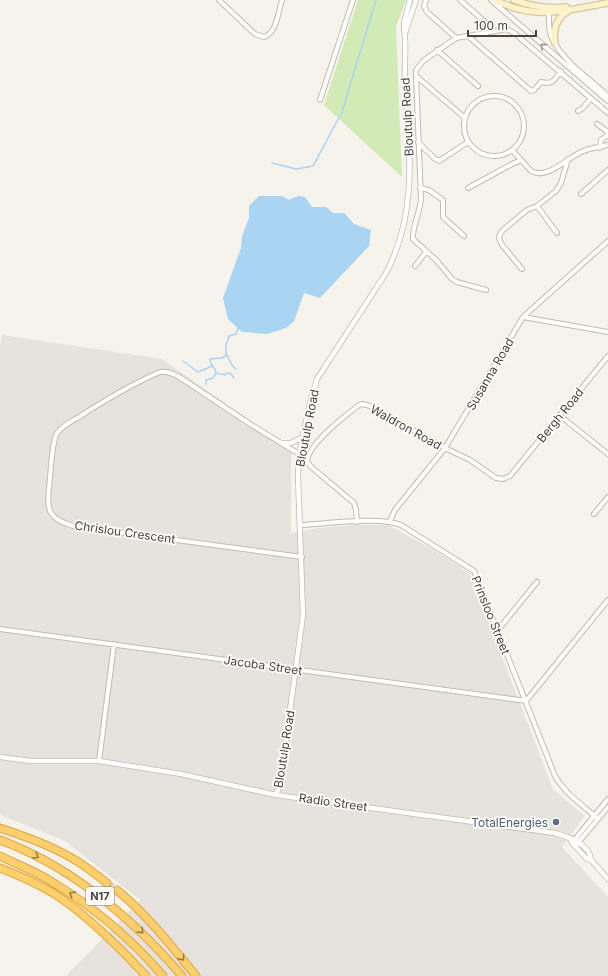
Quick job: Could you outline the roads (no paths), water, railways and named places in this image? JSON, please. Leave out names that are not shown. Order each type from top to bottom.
[{"type":"highway","points":[[0,828],[45,844],[65,854],[107,883]]},
{"type":"highway","name":"N17","points":[[0,840],[32,854],[58,868],[101,896],[141,931],[161,951],[182,976]]},
{"type":"highway","name":"N17","points":[[0,856],[48,879],[86,903],[124,936],[163,976]]},
{"type":"highway","points":[[0,868],[24,878],[59,898],[88,919],[146,976]]},
{"type":"highway","points":[[117,890],[152,922],[196,976]]},
{"type":"main road","points":[[495,0],[507,6],[522,10],[549,13],[574,7]]},
{"type":"main road","points":[[514,0],[527,5],[560,8],[608,2]]},
{"type":"main road","points":[[555,43],[554,32],[561,15],[574,7]]},
{"type":"street","points":[[219,0],[255,34],[264,37],[269,35],[273,30],[282,0]]},
{"type":"street","points":[[320,100],[353,0]]},
{"type":"street","name":"Bloutulp Road","points":[[276,795],[280,784],[303,615],[298,476],[300,454],[310,403],[318,379],[386,273],[396,254],[403,230],[409,193],[409,137],[404,69],[404,24],[410,0]]},
{"type":"street","name":"Bloutulp Road","points":[[405,35],[416,0]]},
{"type":"street","points":[[426,0],[424,6],[427,12],[456,38]]},
{"type":"street","points":[[460,0],[484,21],[487,33]]},
{"type":"street","points":[[491,0],[608,101]]},
{"type":"street","points":[[540,7],[549,13],[550,32],[561,53],[608,96]]},
{"type":"street","points":[[486,290],[457,282],[452,279],[437,261],[413,239],[413,232],[420,207],[416,70],[423,61],[456,38],[504,29],[510,30],[608,113]]},
{"type":"street","points":[[478,43],[480,34]]},
{"type":"street","points":[[468,36],[478,43],[531,91],[534,90],[541,82],[551,82],[561,72]]},
{"type":"street","points":[[437,50],[478,86]]},
{"type":"street","points":[[416,76],[465,118]]},
{"type":"street","points":[[416,88],[425,84]]},
{"type":"street","points":[[496,96],[515,104],[521,113],[524,123],[523,133],[519,143],[512,150],[503,155],[493,156],[483,154],[468,142],[465,134],[465,118],[469,109],[476,102],[486,97],[496,96]]},
{"type":"street","points":[[578,111],[583,108],[591,98]]},
{"type":"street","points":[[597,124],[608,134],[601,140],[599,147]]},
{"type":"street","points":[[418,142],[439,161],[468,142]]},
{"type":"street","points":[[512,150],[534,173],[545,173],[581,152],[608,146]]},
{"type":"street","points":[[522,269],[502,245],[499,238],[503,230],[527,210],[537,206],[556,191],[561,183],[568,159]]},
{"type":"street","points":[[468,188],[521,160]]},
{"type":"street","points":[[581,194],[608,170]]},
{"type":"street","points":[[420,188],[429,190],[443,200],[443,217],[464,236]]},
{"type":"street","points":[[537,206],[557,232]]},
{"type":"street","name":"Susanna Road","points":[[390,521],[394,510],[445,448],[523,317],[608,241]]},
{"type":"street","points":[[415,266],[426,252]]},
{"type":"street","points":[[523,317],[608,332]]},
{"type":"street","name":"Bergh Road","points":[[512,474],[608,356]]},
{"type":"street","name":"Chrislou Crescent","points":[[300,454],[176,376],[165,371],[160,372],[129,387],[91,409],[64,426],[58,433],[53,451],[48,507],[54,518],[73,526],[302,557]]},
{"type":"street","name":"Waldron Road","points":[[357,522],[354,503],[308,464],[308,458],[310,452],[329,430],[357,407],[363,404],[370,406],[445,448],[474,462],[496,478],[505,479],[512,474]]},
{"type":"street","points":[[559,415],[608,454]]},
{"type":"street","points":[[281,443],[291,443],[303,437]]},
{"type":"street","points":[[594,514],[608,497]]},
{"type":"street","name":"Prinsloo Street","points":[[300,525],[390,521],[401,525],[474,571],[559,783],[566,792],[596,817]]},
{"type":"street","points":[[498,630],[537,582]]},
{"type":"street","points":[[526,701],[608,600]]},
{"type":"street","name":"Jacoba Street","points":[[0,628],[526,701]]},
{"type":"street","points":[[99,760],[114,644]]},
{"type":"street","name":"Radio Street","points":[[0,757],[31,761],[99,760],[181,774],[276,795],[546,832],[574,842]]},
{"type":"street","points":[[596,817],[608,799]]},
{"type":"street","points":[[608,806],[574,842],[587,859],[591,860],[608,879]]},
{"type":"water","points":[[259,196],[282,196],[289,200],[298,196],[305,197],[312,207],[326,207],[333,213],[344,213],[354,224],[371,230],[369,246],[320,298],[304,293],[294,321],[286,328],[267,334],[242,332],[228,319],[223,298],[241,248],[242,236],[249,218],[249,206]]},
{"type":"waterway","points":[[272,163],[296,169],[313,166],[342,112],[376,0]]},
{"type":"waterway","points":[[206,384],[206,380],[213,378],[216,373],[210,359],[226,356],[226,345],[229,336],[236,334],[238,328]]},
{"type":"waterway","points":[[227,355],[232,365],[236,369]]},
{"type":"waterway","points":[[183,361],[198,372],[212,366]]},
{"type":"waterway","points":[[216,373],[225,375],[230,373],[234,378]]},
{"type":"tunnel","points":[[107,883],[117,890]]},
{"type":"place","name":"TotalEnergies","points":[[556,822]]}]
